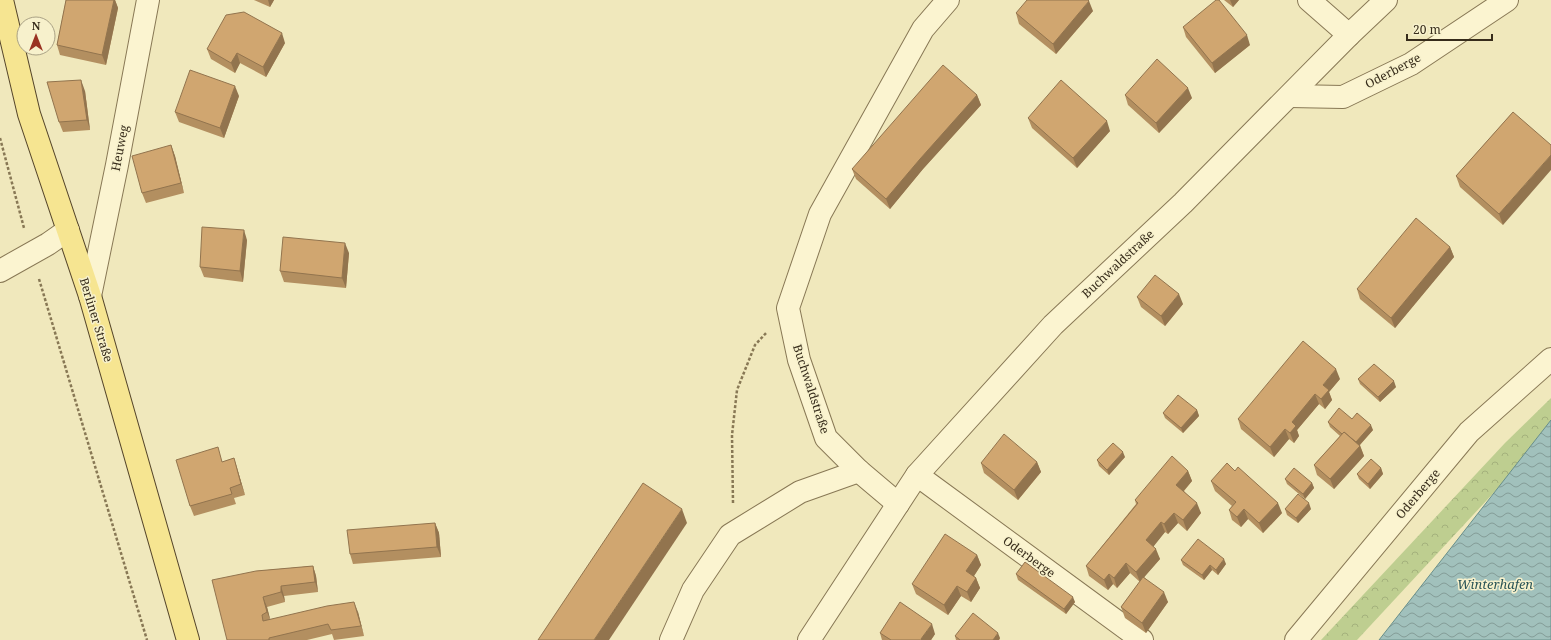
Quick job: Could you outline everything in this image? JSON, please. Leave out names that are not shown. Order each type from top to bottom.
[{"type":"main road","name":"Berliner Straße","points":[[2,0],[29,114],[90,296],[188,640]]},
{"type":"street","name":"Heuweg","points":[[90,296],[117,165],[148,0]]},
{"type":"street","points":[[788,308],[820,214],[923,29],[948,0]]},
{"type":"street","points":[[1309,0],[1349,35]]},
{"type":"street","name":"Buchwaldstraße","points":[[810,640],[917,475],[1053,325],[1183,203],[1349,35],[1386,0]]},
{"type":"street","name":"Oderberge","points":[[1290,96],[1343,97],[1411,64],[1507,0]]},
{"type":"street","points":[[0,271],[68,230]]},
{"type":"street","name":"Buchwaldstraße","points":[[788,308],[799,360],[826,438],[859,471],[898,504]]},
{"type":"street","name":"Oderberge","points":[[1296,640],[1469,432],[1551,359]]},
{"type":"street","points":[[671,640],[693,590],[730,535],[800,492],[859,471]]},
{"type":"street","name":"Oderberge","points":[[917,475],[1142,640]]},
{"type":"path","points":[[0,138],[31,253],[147,640]]},
{"type":"path","points":[[730,535],[734,499],[732,435],[737,390],[755,345],[788,308]]},
{"type":"green space","points":[[1551,398],[1551,431],[1357,640],[1321,640],[1505,443]]},
{"type":"water","name":"Winterhafen","points":[[1551,420],[1551,640],[1379,640]]},
{"type":"building","points":[[66,0],[114,0],[102,55],[57,45]]},
{"type":"building","points":[[1027,0],[1089,1],[1053,44],[1016,13]]},
{"type":"building","points":[[1216,0],[1219,0],[1247,35],[1212,63],[1183,27]]},
{"type":"building","points":[[244,12],[282,33],[263,67],[237,53],[231,63],[207,49],[226,15]]},
{"type":"building","points":[[1157,59],[1188,88],[1156,123],[1125,95]]},
{"type":"building","points":[[943,65],[977,95],[886,199],[852,169]]},
{"type":"building","points":[[190,70],[235,86],[220,128],[175,112]]},
{"type":"building","points":[[81,80],[87,120],[59,122],[47,82]]},
{"type":"building","points":[[1061,80],[1107,121],[1073,158],[1028,118]]},
{"type":"building","points":[[1513,112],[1551,145],[1551,155],[1499,214],[1456,176]]},
{"type":"building","points":[[171,145],[181,183],[142,193],[132,156]]},
{"type":"building","points":[[1416,218],[1450,247],[1391,318],[1357,289]]},
{"type":"building","points":[[202,227],[244,230],[240,271],[200,267]]},
{"type":"building","points":[[283,237],[345,243],[342,278],[280,271]]},
{"type":"building","points":[[1155,275],[1179,294],[1161,316],[1137,297]]},
{"type":"building","points":[[1303,341],[1336,369],[1323,385],[1329,390],[1321,399],[1315,394],[1292,422],[1296,426],[1290,433],[1285,429],[1270,447],[1238,419]]},
{"type":"building","points":[[1374,364],[1394,381],[1378,397],[1358,379]]},
{"type":"building","points":[[1178,395],[1197,410],[1181,428],[1163,413]]},
{"type":"building","points":[[1339,408],[1352,419],[1357,413],[1371,425],[1356,442],[1344,432],[1342,434],[1328,422]]},
{"type":"building","points":[[1344,432],[1360,446],[1330,479],[1314,465]]},
{"type":"building","points":[[1004,434],[1037,462],[1014,490],[981,463]]},
{"type":"building","points":[[1113,443],[1123,452],[1107,470],[1097,460]]},
{"type":"building","points":[[218,447],[222,462],[234,458],[241,484],[230,488],[232,494],[190,506],[176,460]]},
{"type":"building","points":[[1172,456],[1188,471],[1176,485],[1197,503],[1183,520],[1174,513],[1164,524],[1161,522],[1146,540],[1156,549],[1136,572],[1126,563],[1114,578],[1109,574],[1104,580],[1086,566],[1138,503],[1135,500]]},
{"type":"building","points":[[1371,459],[1381,468],[1368,484],[1357,474]]},
{"type":"building","points":[[1227,463],[1235,471],[1238,467],[1278,503],[1259,523],[1244,509],[1237,517],[1229,510],[1236,502],[1211,481]]},
{"type":"building","points":[[1294,468],[1312,483],[1303,494],[1285,479]]},
{"type":"building","points":[[643,483],[682,509],[594,640],[538,640]]},
{"type":"building","points":[[1298,494],[1309,503],[1296,518],[1285,509]]},
{"type":"building","points":[[435,523],[437,547],[350,554],[347,530]]},
{"type":"building","points":[[945,534],[977,555],[966,571],[976,578],[967,592],[957,586],[944,605],[912,584]]},
{"type":"building","points":[[1198,539],[1224,559],[1216,570],[1210,565],[1202,575],[1181,560]]},
{"type":"building","points":[[1025,562],[1073,597],[1064,609],[1016,574]]},
{"type":"building","points":[[313,566],[315,582],[281,586],[281,592],[263,597],[267,612],[262,615],[263,621],[327,606],[354,602],[361,626],[331,630],[328,624],[269,638],[269,640],[227,640],[212,580],[256,571]]},
{"type":"building","points":[[1143,577],[1164,592],[1142,623],[1121,607]]},
{"type":"building","points":[[900,602],[932,624],[921,639],[922,640],[891,640],[880,633]]},
{"type":"building","points":[[973,613],[998,633],[993,640],[960,640],[955,636]]}]
